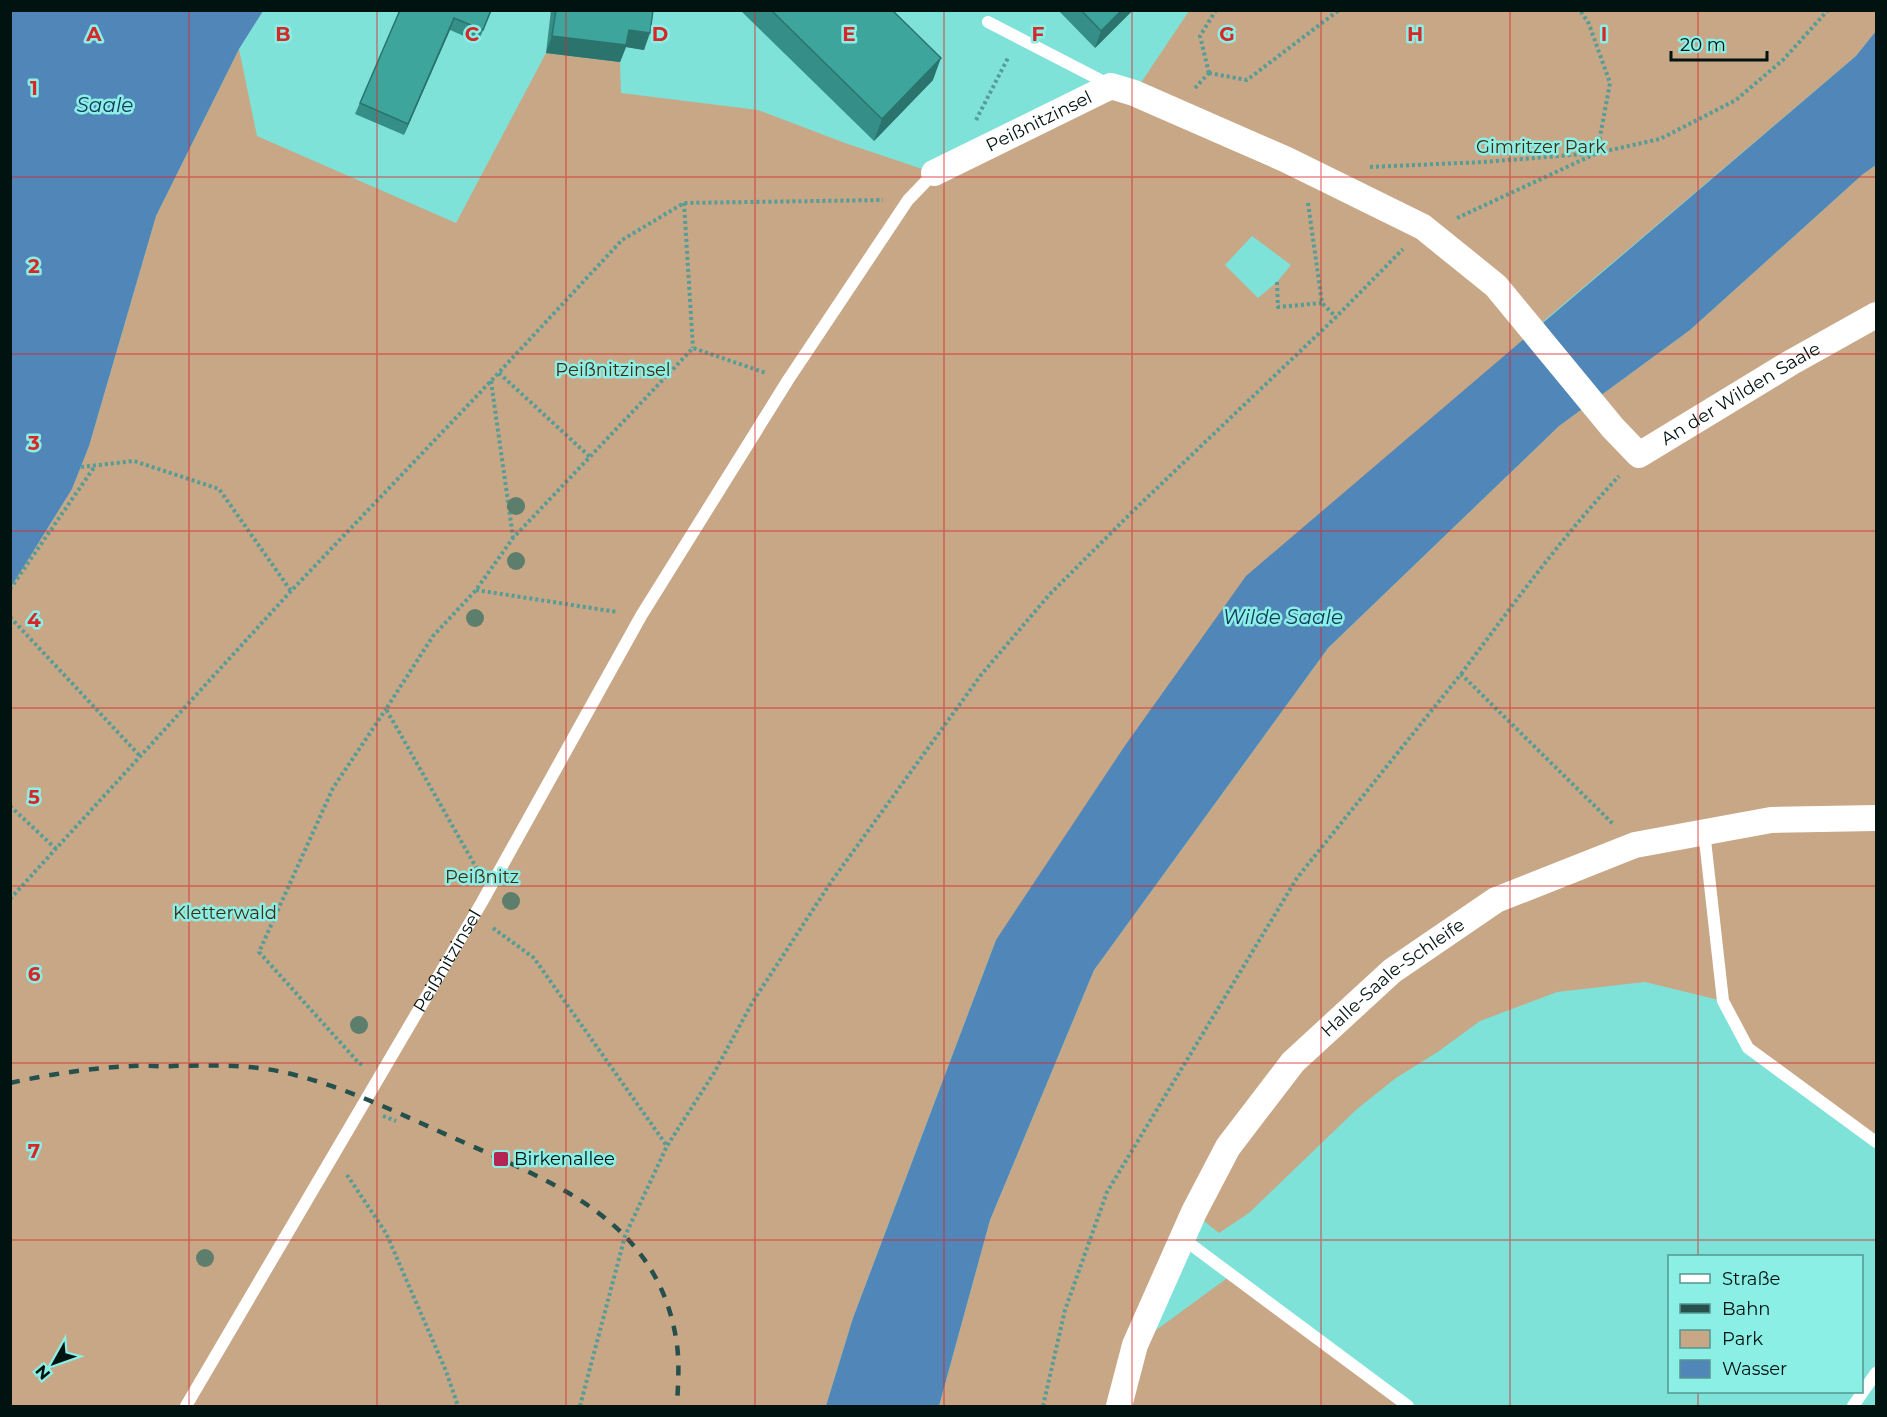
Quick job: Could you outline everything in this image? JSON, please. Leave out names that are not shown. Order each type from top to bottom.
[{"type":"street","name":"Peißnitzinsel","points":[[934,173],[1111,86],[1144,98],[1287,160],[1423,227],[1496,286],[1613,428],[1639,455]]},
{"type":"street","name":"An der Wilden Saale","points":[[1639,455],[1792,362],[1876,315]]},
{"type":"street","name":"Halle-Saale-Schleife","points":[[1119,1407],[1135,1345],[1182,1238],[1228,1147],[1293,1062],[1392,971],[1496,900],[1635,845],[1771,820],[1876,818]]},
{"type":"lane","points":[[988,22],[1111,86]]},
{"type":"lane","name":"Peißnitzinsel","points":[[186,1407],[482,902],[641,616],[788,380],[908,200],[934,173]]},
{"type":"lane","points":[[1704,831],[1723,1001],[1748,1048],[1876,1142]]},
{"type":"lane","points":[[1182,1238],[1408,1407]]},
{"type":"lane","points":[[1863,1392],[1876,1372]]},
{"type":"lane","points":[[1853,1407],[1862,1393]]},
{"type":"path","points":[[1216,10],[1200,36],[1209,73],[1247,80],[1340,10]]},
{"type":"path","points":[[1580,10],[1589,24],[1610,83],[1597,153]]},
{"type":"path","points":[[1360,167],[1484,162],[1597,153],[1660,139],[1736,100],[1784,59],[1828,10]]},
{"type":"path","points":[[975,122],[1018,39]]},
{"type":"path","points":[[1423,227],[1458,218],[1597,153]]},
{"type":"path","points":[[1304,169],[1322,303],[1336,317]]},
{"type":"path","points":[[10,898],[291,591],[622,240],[684,203],[908,200]]},
{"type":"path","points":[[491,381],[513,538],[693,348],[684,203]]},
{"type":"path","points":[[580,1407],[625,1236],[667,1146],[714,1073],[752,1003],[831,882],[981,675],[1049,595],[1385,268]]},
{"type":"path","points":[[1277,282],[1278,307],[1322,303]]},
{"type":"path","points":[[693,348],[788,380]]},
{"type":"path","points":[[498,373],[590,457]]},
{"type":"path","points":[[1043,1407],[1065,1310],[1107,1192],[1297,878],[1461,674],[1591,506],[1639,455]]},
{"type":"path","points":[[81,467],[135,461],[219,489],[291,591]]},
{"type":"path","points":[[10,589],[96,465]]},
{"type":"path","points":[[476,590],[641,616]]},
{"type":"path","points":[[10,617],[140,756]]},
{"type":"path","points":[[1461,674],[1635,845]]},
{"type":"path","points":[[379,1075],[358,1062],[259,952],[333,788],[386,709]]},
{"type":"path","points":[[10,806],[56,849]]},
{"type":"path","points":[[334,1155],[386,1233],[446,1371],[458,1407]]},
{"type":"green space","points":[[1189,11],[1876,11],[1876,31],[1856,56],[1533,330],[996,940],[853,1318],[826,1406],[11,1406],[10,588],[72,489],[89,446],[156,216],[239,49],[257,136],[456,223],[546,53],[620,62],[621,93],[758,110],[934,173],[1111,86],[1134,93]],"holes":[[[1252,236],[1291,265],[1277,282],[1258,298],[1225,265]]]},
{"type":"green space","points":[[1876,165],[1876,1142],[1748,1048],[1723,1001],[1645,982],[1557,992],[1480,1021],[1439,1051],[1396,1078],[1357,1109],[1249,1213],[1219,1233],[1194,1213],[1137,1344],[1230,1276],[1408,1406],[939,1406],[990,1220],[1094,970],[1328,648],[1559,426],[1690,330],[1863,174]]},
{"type":"water","name":"Saale","points":[[11,10],[263,11],[239,49],[156,216],[89,446],[72,489],[11,587]]},
{"type":"water","name":"Wilde Saale","points":[[1876,31],[1876,165],[1863,174],[1690,330],[1559,426],[1328,648],[1094,970],[990,1220],[939,1406],[826,1406],[853,1318],[996,940],[1124,747],[1246,576],[1856,56]]},
{"type":"building","points":[[400,10],[491,10],[483,30],[454,18],[408,124],[360,103]]},
{"type":"building","points":[[556,10],[653,10],[650,33],[629,30],[626,45],[552,36]]},
{"type":"building","points":[[771,10],[892,10],[941,58],[882,119]]},
{"type":"building","points":[[1081,10],[1122,10],[1101,31]]},
{"type":"railway","points":[[10,1083],[71,1072],[137,1066],[234,1066],[280,1071],[360,1096],[534,1174],[567,1192],[598,1213],[625,1236],[648,1264],[665,1298],[676,1338],[677,1406]]},
{"type":"place","name":"Birkenallee","points":[[501,1159]]},
{"type":"park label","name":"Gimritzer Park","points":[[1541,147]]},
{"type":"park label","name":"Peißnitz","points":[[482,877]]},
{"type":"park label","name":"Kletterwald","points":[[225,913]]}]
